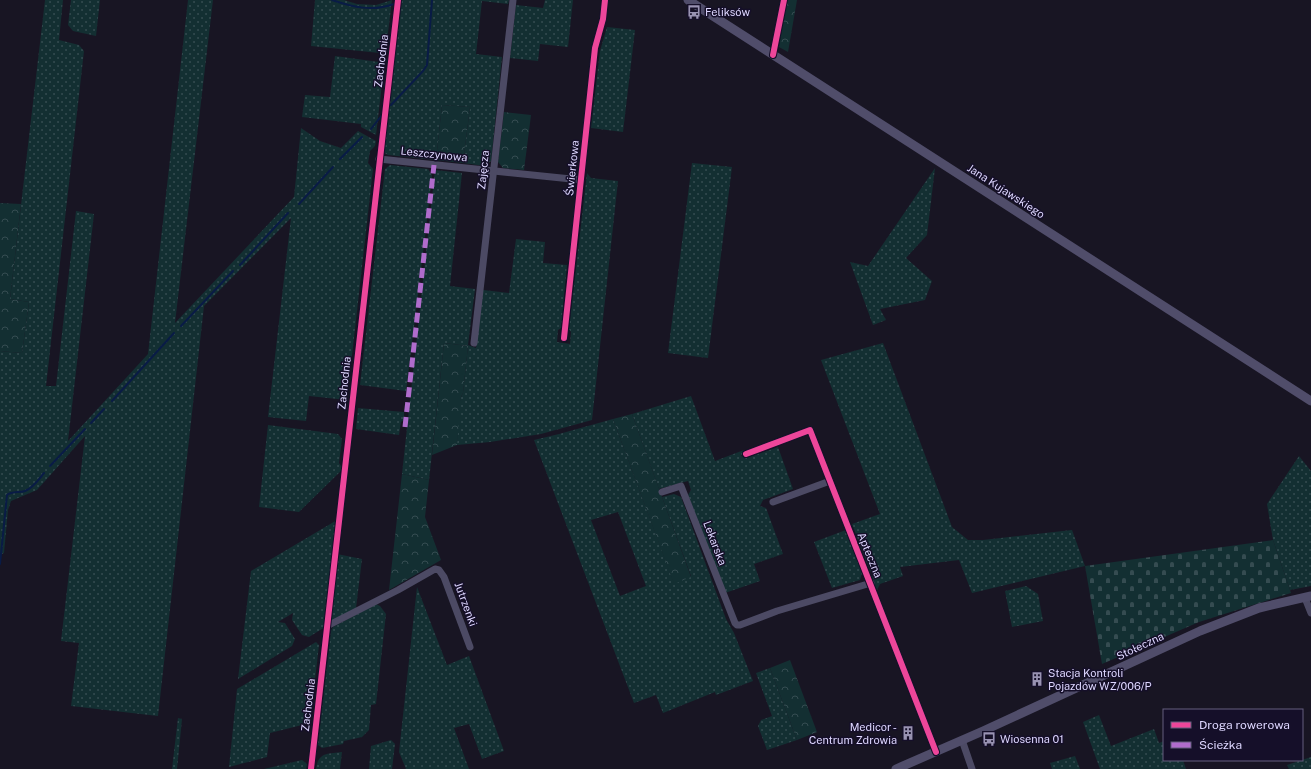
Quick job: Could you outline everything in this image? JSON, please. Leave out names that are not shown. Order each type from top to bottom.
[{"type":"main road","name":"Jana Kujawskiego","points":[[688,0],[1311,401]]},
{"type":"main road","name":"Stołeczna","points":[[896,769],[1200,632],[1259,608],[1308,597]]},
{"type":"street","name":"Zachodnia","points":[[311,769],[398,0]]},
{"type":"street","name":"Zajęcza","points":[[474,343],[513,0]]},
{"type":"street","name":"Świerkowa","points":[[564,338],[595,48],[603,19],[605,0]]},
{"type":"street","points":[[773,55],[784,0]]},
{"type":"street","name":"Leszczynowa","points":[[380,159],[581,180]]},
{"type":"street","name":"Apteczna","points":[[746,454],[810,430],[936,752]]},
{"type":"street","points":[[773,502],[830,481]]},
{"type":"street","name":"Lekarska","points":[[662,492],[681,486],[737,625],[777,611],[871,583]]},
{"type":"street","name":"Jutrzenki","points":[[327,626],[398,590],[435,569],[439,570],[444,577],[470,647]]},
{"type":"street","points":[[1308,597],[1311,613]]},
{"type":"street","points":[[962,740],[972,769]]},
{"type":"green space","points":[[45,0],[63,0],[59,40],[79,45],[84,51],[46,386],[56,386],[76,211],[94,214],[68,441],[148,354],[188,0],[213,0],[175,323],[294,197],[301,128],[320,141],[341,148],[358,131],[376,141],[375,146],[370,151],[368,163],[373,169],[347,400],[309,396],[306,421],[268,417],[291,218],[204,306],[158,716],[71,706],[79,643],[61,641],[85,436],[37,490],[11,501],[8,510],[4,553],[0,555],[0,351],[22,353],[29,302],[10,299]]},
{"type":"green space","points":[[71,0],[100,0],[96,36],[73,31],[68,25]]},
{"type":"green space","points":[[315,0],[344,0],[357,4],[376,5],[392,0],[386,49],[380,53],[311,46]]},
{"type":"green space","points":[[400,0],[509,0],[508,4],[482,1],[476,54],[502,57],[491,161],[485,166],[463,163],[470,107],[442,105],[436,160],[388,155],[383,152]]},
{"type":"green space","points":[[545,0],[573,0],[568,47],[540,44],[538,61],[510,58],[516,5],[543,8]]},
{"type":"green space","points":[[787,0],[797,0],[788,52],[779,47]]},
{"type":"green space","points":[[607,27],[635,30],[623,132],[591,128],[600,51]]},
{"type":"green space","points":[[335,56],[379,62],[384,67],[376,135],[361,127],[361,124],[302,117],[305,95],[330,97]]},
{"type":"green space","points":[[442,105],[470,107],[463,163],[436,160]]},
{"type":"green space","points":[[504,112],[531,115],[524,170],[503,168],[498,162]]},
{"type":"green space","points":[[692,163],[732,167],[708,358],[668,353]]},
{"type":"green space","points":[[390,165],[428,169],[432,175],[406,391],[360,385],[385,169]]},
{"type":"green space","points":[[935,168],[927,235],[906,258],[932,281],[925,300],[880,309],[886,320],[873,325],[850,262],[868,266]]},
{"type":"green space","points":[[435,170],[462,173],[450,286],[475,289],[468,345],[476,348],[483,290],[509,293],[516,239],[545,242],[543,263],[567,265],[561,328],[558,330],[557,342],[570,344],[571,332],[569,329],[587,173],[591,178],[618,181],[592,420],[541,434],[490,442],[457,445],[459,410],[463,393],[468,346],[444,343],[429,480],[402,474]]},
{"type":"green space","points":[[0,203],[21,204],[10,299],[29,302],[22,353],[0,351]]},
{"type":"green space","points":[[444,343],[468,346],[463,393],[461,397],[457,445],[432,455]]},
{"type":"green space","points":[[883,343],[952,527],[968,540],[983,540],[1072,530],[1085,566],[972,593],[959,560],[900,567],[903,576],[880,584],[877,590],[871,576],[876,574],[870,571],[852,524],[880,514],[821,360]]},
{"type":"green space","points":[[691,396],[715,461],[744,450],[741,456],[747,458],[778,447],[793,489],[763,500],[760,506],[766,508],[783,554],[754,564],[760,581],[725,593],[688,495],[691,490],[688,481],[659,489],[632,414]]},
{"type":"green space","points":[[358,408],[404,412],[404,420],[401,422],[399,435],[356,429]]},
{"type":"green space","points":[[632,414],[691,577],[674,584],[613,419]]},
{"type":"green space","points":[[613,419],[674,583],[691,576],[662,497],[674,494],[681,497],[726,619],[734,633],[753,681],[716,695],[715,692],[663,713],[656,695],[634,703],[534,440]],"holes":[[[618,512],[646,586],[620,596],[591,520]]]},
{"type":"green space","points":[[268,425],[338,434],[342,439],[339,463],[343,469],[299,512],[259,507]]},
{"type":"green space","points":[[1299,456],[1311,471],[1311,586],[1290,590],[1273,540],[1267,504]]},
{"type":"green space","points":[[402,474],[429,480],[425,517],[441,560],[389,590]]},
{"type":"green space","points":[[337,520],[325,627],[309,637],[302,635],[292,620],[293,613],[278,622],[285,623],[295,639],[292,646],[238,679],[251,571]]},
{"type":"green space","points":[[846,530],[862,573],[860,580],[832,588],[814,542]]},
{"type":"green space","points":[[1273,540],[1291,593],[1199,622],[1102,664],[1085,566]]},
{"type":"green space","points":[[337,554],[362,559],[356,608],[333,621],[330,618]]},
{"type":"green space","points":[[1026,586],[1038,594],[1043,621],[1012,627],[1005,591]]},
{"type":"green space","points":[[417,587],[447,665],[469,656],[504,751],[482,759],[469,724],[454,728],[469,769],[406,769],[399,752]]},
{"type":"green space","points":[[376,604],[380,606],[386,614],[376,704],[371,705],[369,730],[362,737],[344,741],[343,744],[322,748],[318,745],[331,631],[333,627]]},
{"type":"green space","points":[[316,642],[319,645],[310,723],[270,733],[267,757],[229,767],[237,689]]},
{"type":"green space","points":[[790,660],[817,732],[797,740],[770,668]]},
{"type":"green space","points":[[770,668],[797,740],[767,750],[758,726],[761,720],[772,716],[756,673]]},
{"type":"green space","points":[[1099,715],[1111,746],[1154,729],[1159,743],[1163,741],[1163,761],[1183,761],[1186,769],[1100,769],[1083,722]]},
{"type":"green space","points":[[178,718],[182,719],[177,769],[172,769]]},
{"type":"green space","points":[[391,740],[395,744],[392,769],[369,769],[371,746]]},
{"type":"green space","points":[[342,752],[340,769],[316,769],[319,759],[324,755]]},
{"type":"green space","points":[[1075,756],[1080,769],[1052,769],[1050,763]]},
{"type":"green space","points":[[1311,757],[1311,769],[1289,769],[1287,765],[1303,761]]},
{"type":"green space","points":[[302,760],[307,764],[306,769],[264,769]]},
{"type":"waterway","points":[[332,0],[363,8],[378,8],[394,4]]},
{"type":"waterway","points":[[391,105],[427,65],[432,0]]},
{"type":"waterway","points":[[371,129],[382,115]]},
{"type":"waterway","points":[[340,159],[362,137]]},
{"type":"waterway","points":[[299,204],[333,167]]},
{"type":"waterway","points":[[240,265],[288,213]]},
{"type":"waterway","points":[[181,326],[233,271]]},
{"type":"waterway","points":[[112,401],[174,333]]},
{"type":"waterway","points":[[91,423],[104,409]]},
{"type":"waterway","points":[[50,466],[85,429]]},
{"type":"waterway","points":[[0,564],[7,495],[28,490],[44,473]]},
{"type":"marked path","points":[[405,427],[434,165]]},
{"type":"cycle path","points":[[311,769],[398,0]]},
{"type":"cycle path","points":[[564,338],[595,48],[603,19],[605,0]]},
{"type":"cycle path","points":[[773,55],[784,0]]},
{"type":"cycle path","points":[[746,454],[810,430],[936,752]]},
{"type":"place","name":"Feliksów","points":[[694,12]]},
{"type":"place","name":"Stacja Kontroli Pojazdów WZ/006/P","points":[[1037,679]]},
{"type":"place","name":"Medicor - Centrum Zdrowia","points":[[908,733]]},
{"type":"place","name":"Wiosenna 01","points":[[989,739]]}]
